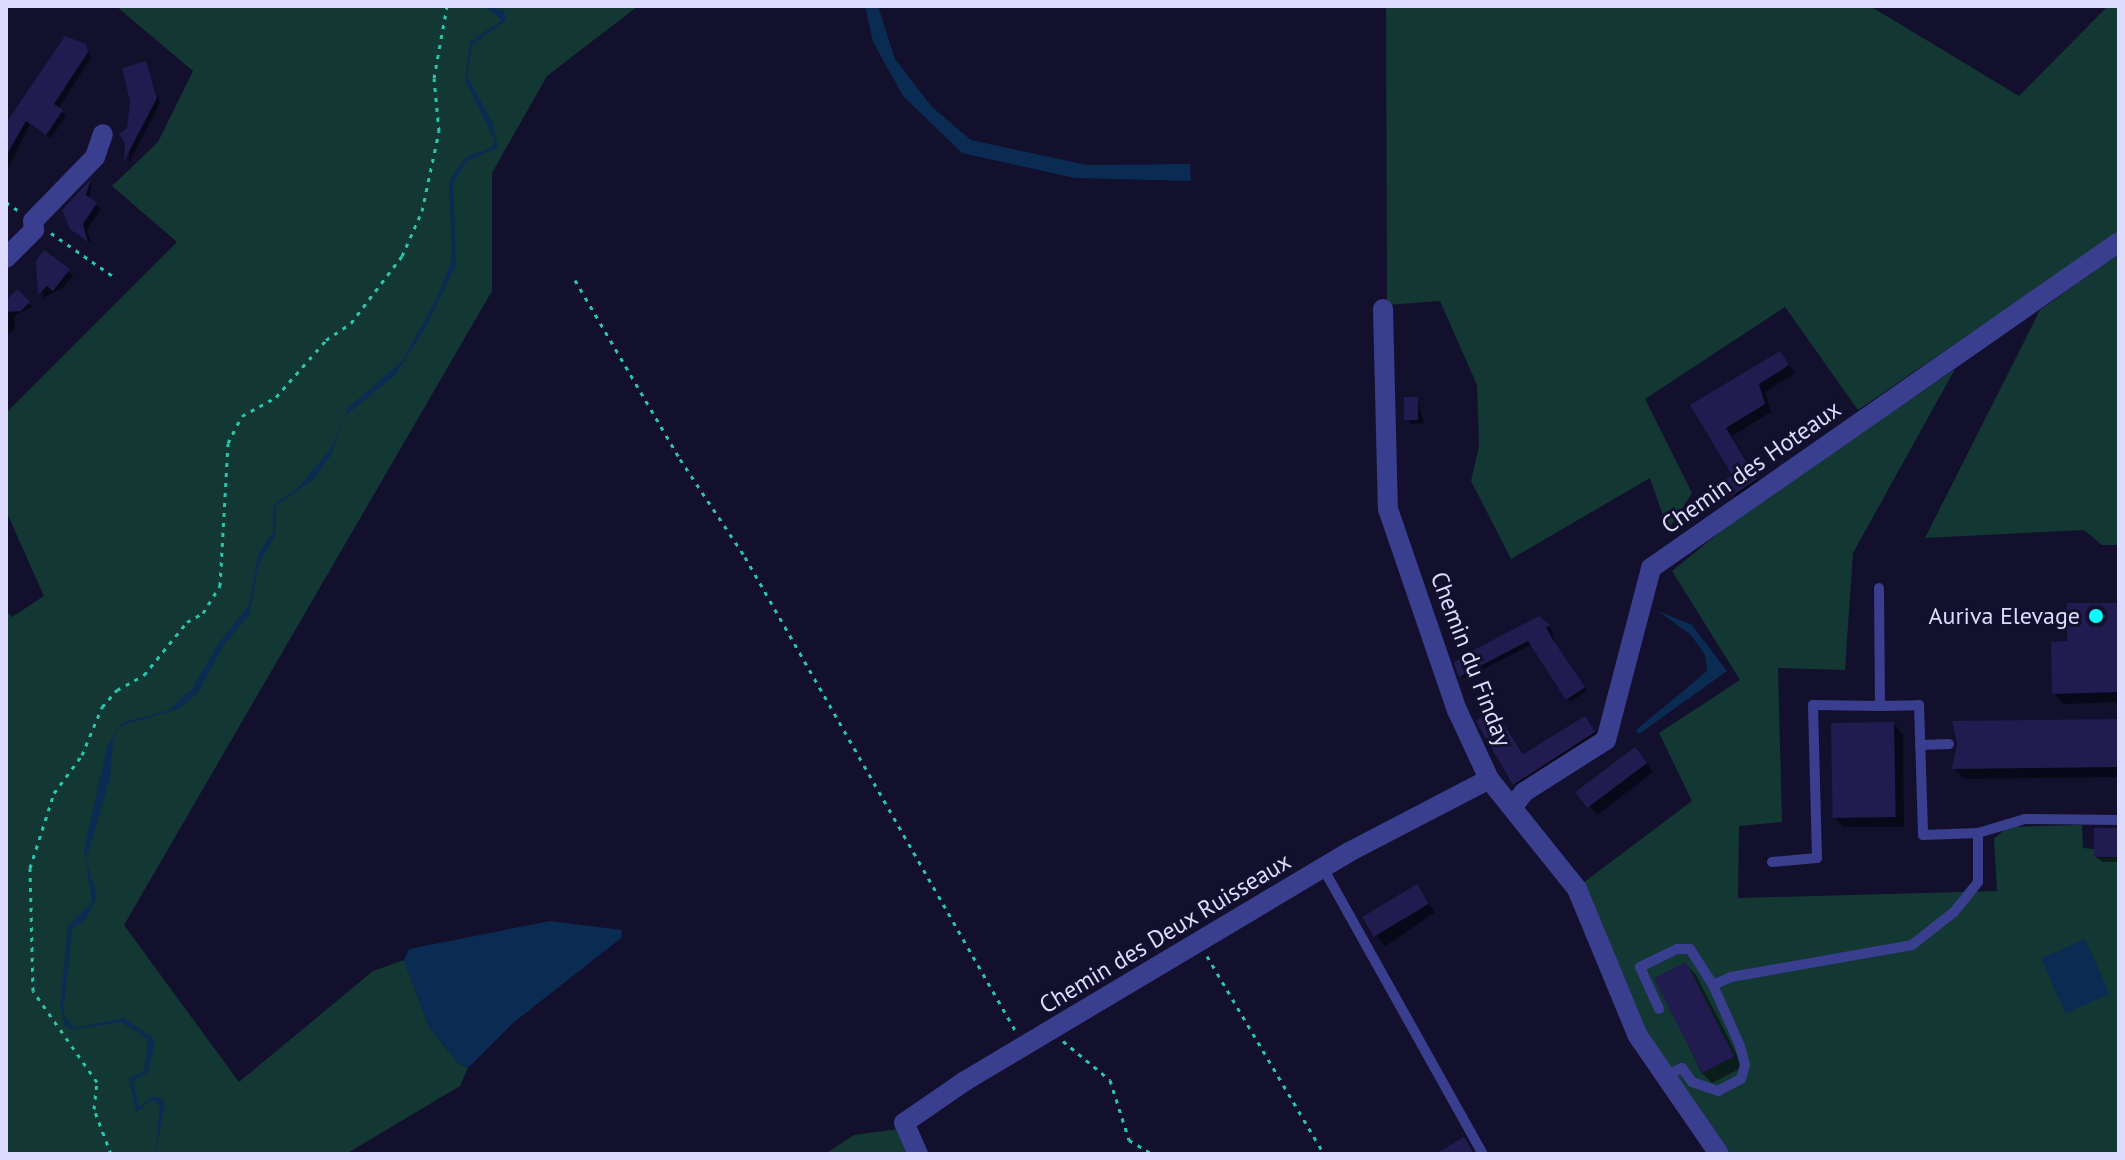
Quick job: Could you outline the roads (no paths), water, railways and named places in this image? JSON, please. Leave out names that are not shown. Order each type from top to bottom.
[{"type":"street","points":[[6,258],[34,230],[33,221],[95,157],[103,134]]},
{"type":"street","name":"Chemin des Hoteaux","points":[[1514,805],[1524,792],[1606,740],[1651,568],[2119,242]]},
{"type":"street","name":"Chemin du Finday","points":[[1383,309],[1388,509],[1457,710],[1489,779],[1514,805],[1577,889],[1638,1036],[1719,1154]]},
{"type":"street","name":"Chemin des Deux Ruisseaux","points":[[918,1154],[904,1123],[1323,868],[1489,779]]},
{"type":"lane","points":[[1879,588],[1880,706]]},
{"type":"lane","points":[[1772,862],[1817,858],[1813,705],[1919,705],[1923,835],[1978,833],[1997,823],[2025,819],[2119,820]]},
{"type":"lane","points":[[1920,745],[1949,744]]},
{"type":"lane","points":[[1713,985],[1731,977],[1912,945],[1954,912],[1978,882],[1978,833]]},
{"type":"lane","points":[[1323,868],[1483,1154]]},
{"type":"lane","points":[[1659,1009],[1640,967],[1677,949],[1690,949],[1713,985],[1740,1046],[1745,1065],[1741,1079],[1718,1091],[1692,1082],[1682,1068],[1666,1076]]},
{"type":"water","points":[[484,6],[503,10],[507,20],[472,45],[467,76],[492,122],[498,147],[466,162],[453,183],[456,265],[426,327],[395,375],[345,416],[331,455],[313,480],[276,506],[276,533],[259,564],[249,615],[223,646],[198,693],[178,709],[120,726],[113,740],[110,778],[86,860],[97,896],[87,918],[72,929],[63,1014],[74,1028],[124,1018],[155,1043],[148,1072],[133,1081],[139,1108],[151,1097],[160,1097],[165,1104],[155,1154],[160,1105],[152,1100],[136,1112],[129,1078],[144,1072],[148,1039],[121,1022],[71,1030],[65,1025],[60,1006],[68,926],[92,902],[84,850],[107,747],[121,723],[169,710],[193,688],[218,644],[249,605],[258,554],[273,532],[273,505],[299,487],[332,447],[348,408],[402,361],[436,300],[452,260],[449,181],[467,156],[491,148],[495,141],[465,80],[470,42],[502,20]]},
{"type":"water","points":[[865,6],[878,6],[895,59],[932,107],[971,140],[1087,165],[1190,164],[1191,181],[1075,178],[962,153],[903,96],[873,42]]},
{"type":"water","points":[[1658,611],[1692,625],[1727,671],[1639,734],[1636,730],[1707,671],[1705,655],[1691,635]]},
{"type":"water","points":[[550,921],[622,930],[621,938],[513,1023],[468,1068],[458,1063],[429,1027],[404,960],[409,949]]},
{"type":"water","points":[[2085,939],[2109,994],[2066,1013],[2041,959]]},
{"type":"place","name":"Auriva Elevage","points":[[2096,616]]}]
